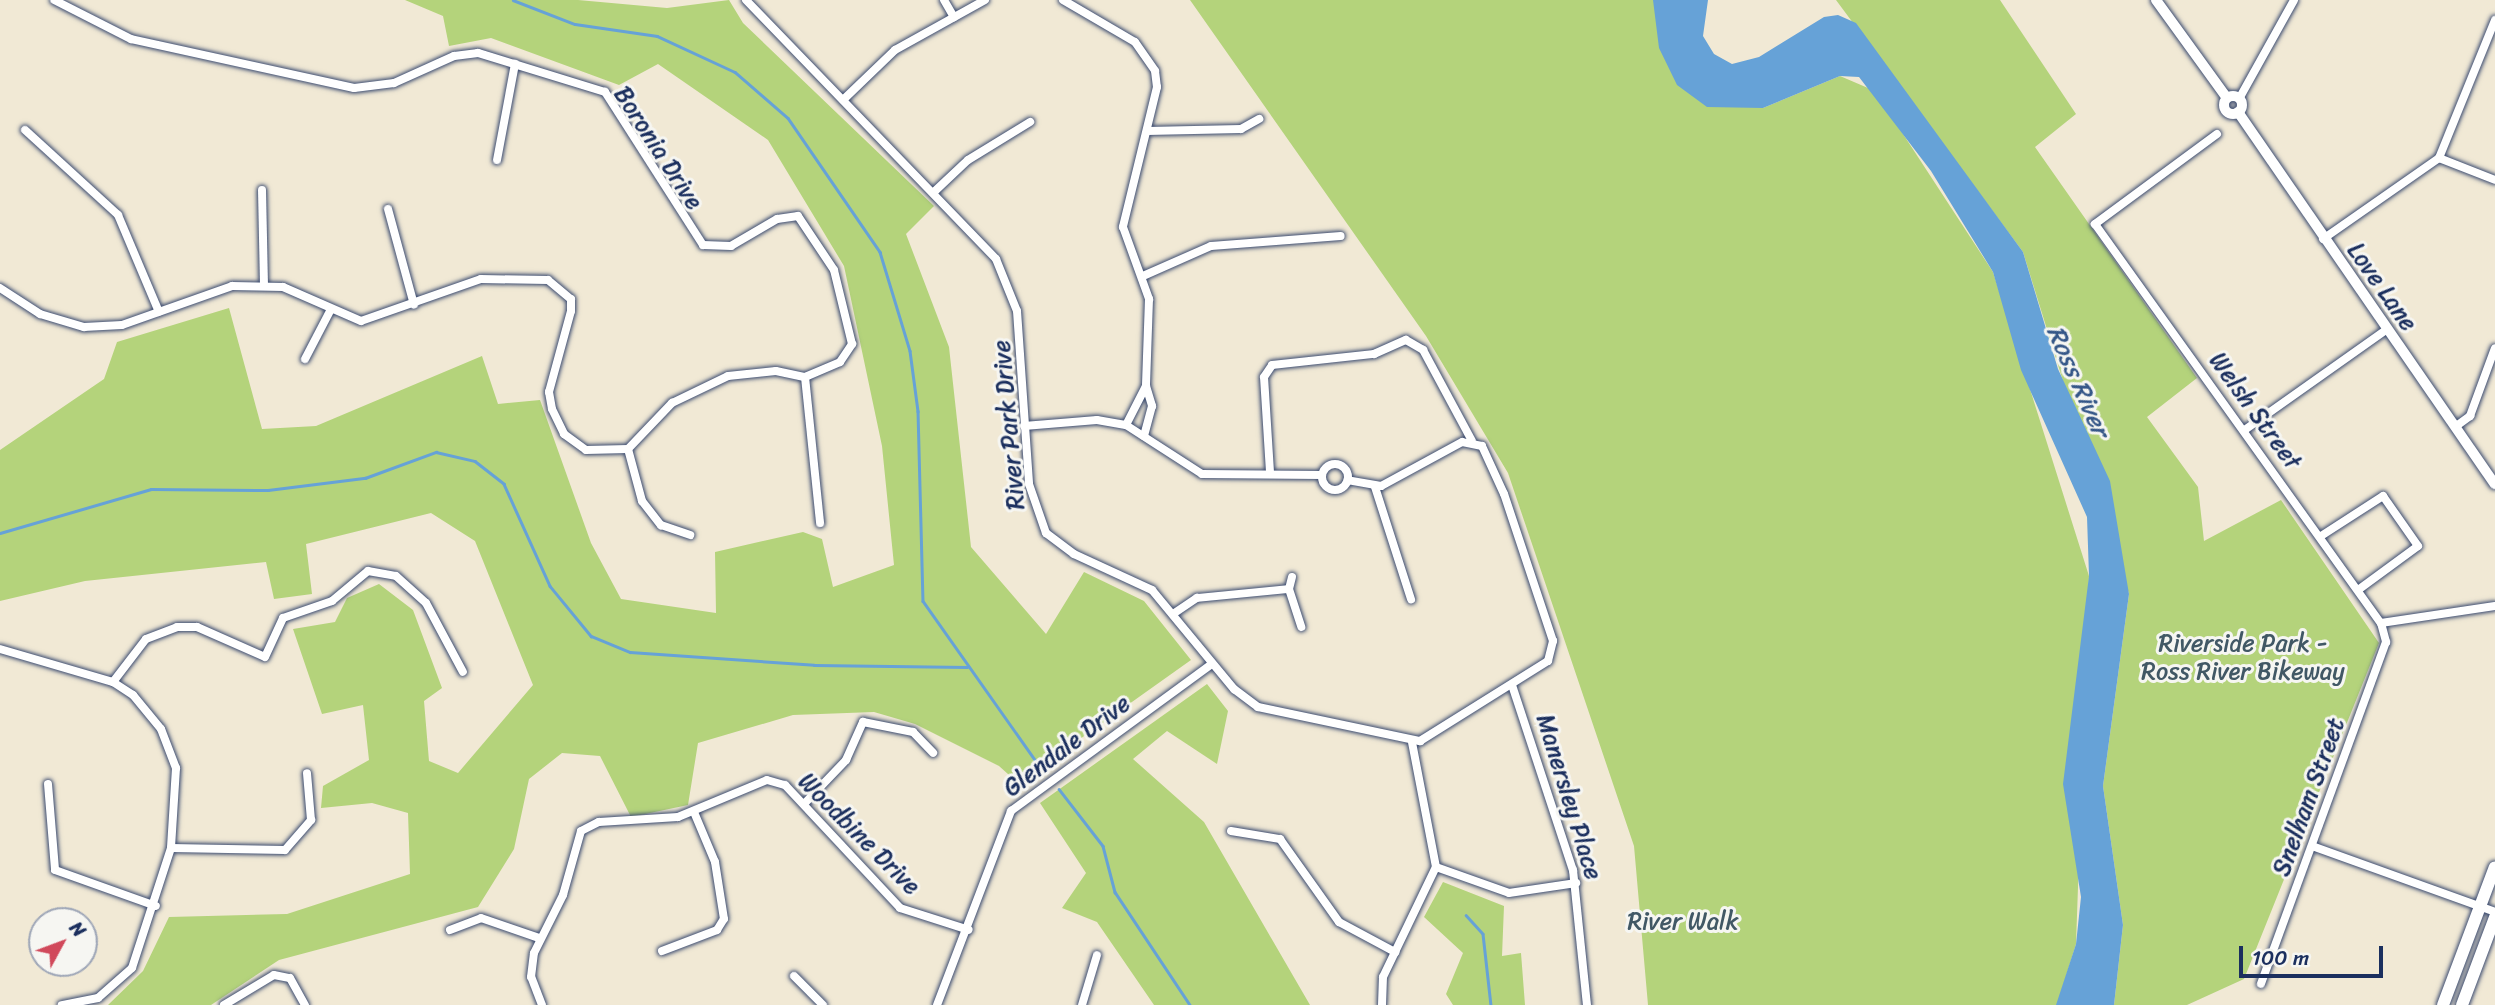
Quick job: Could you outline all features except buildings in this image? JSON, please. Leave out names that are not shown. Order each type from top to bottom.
[{"type":"main road","points":[[2443,1005],[2495,867]]},
{"type":"main road","points":[[2462,1005],[2495,915]]},
{"type":"street","name":"Boronia Drive","points":[[54,0],[131,38],[354,88],[394,83],[454,56],[478,53],[605,92],[703,246],[731,246],[777,219],[798,216],[834,271],[852,344],[840,362],[805,377]]},
{"type":"street","name":"River Park Drive","points":[[746,0],[988,247],[1010,290],[1020,336],[1031,502],[1046,533],[1074,554],[1142,583],[1172,614],[1212,663],[1258,707],[1412,742]]},
{"type":"street","points":[[944,0],[954,17]]},
{"type":"street","points":[[843,100],[888,55],[985,0]]},
{"type":"street","points":[[1063,0],[1127,36],[1150,58],[1157,88],[1123,227],[1143,275],[1149,299],[1146,386],[1152,406],[1144,436]]},
{"type":"street","points":[[2156,0],[2227,98],[2239,99]]},
{"type":"street","points":[[2238,112],[2239,99],[2294,0]]},
{"type":"street","points":[[2323,239],[2439,159],[2495,20]]},
{"type":"street","points":[[497,160],[515,64]]},
{"type":"street","name":"Love Lane","points":[[2227,98],[2226,110],[2238,112],[2323,239],[2495,484]]},
{"type":"street","points":[[1147,131],[1241,129],[1259,119]]},
{"type":"street","points":[[935,191],[968,160],[1030,122]]},
{"type":"street","points":[[25,130],[118,215],[159,313]]},
{"type":"street","name":"Welsh Street","points":[[2217,134],[2095,223],[2246,429],[2381,623]]},
{"type":"street","points":[[2439,159],[2495,180]]},
{"type":"street","points":[[262,190],[264,283]]},
{"type":"street","points":[[388,209],[414,305]]},
{"type":"street","points":[[1143,275],[1211,246],[1341,236]]},
{"type":"street","points":[[0,288],[40,314],[85,327],[122,325],[232,286],[264,283],[296,291],[330,311],[376,320],[498,276],[556,284],[571,299],[571,311],[549,392],[556,423],[586,450],[628,449],[673,403],[728,376],[776,372],[805,377],[820,523]]},
{"type":"street","points":[[305,359],[330,311]]},
{"type":"street","points":[[2246,429],[2386,330]]},
{"type":"street","points":[[1270,472],[1264,377],[1272,365],[1374,354],[1406,340],[1423,350],[1472,442],[1498,477],[1553,641],[1548,661],[1512,685],[1412,742],[1436,867],[1380,985],[1382,1005]]},
{"type":"street","points":[[2455,427],[2470,416],[2495,348]]},
{"type":"street","points":[[1126,425],[1146,386]]},
{"type":"street","points":[[1024,426],[1097,420],[1126,425],[1202,474],[1270,472],[1322,475],[1336,464],[1348,480],[1375,487],[1472,442]]},
{"type":"street","points":[[628,449],[642,501],[661,525],[690,535]]},
{"type":"street","points":[[1322,475],[1331,490],[1348,480]]},
{"type":"street","points":[[1375,487],[1411,598]]},
{"type":"street","points":[[2321,536],[2383,496],[2418,546],[2358,590]]},
{"type":"street","points":[[113,682],[146,639],[177,627],[197,627],[265,657],[283,618],[332,601],[368,571],[396,576],[426,603],[463,672]]},
{"type":"street","points":[[1292,577],[1289,589],[1301,627]]},
{"type":"street","points":[[1172,614],[1197,598],[1289,589]]},
{"type":"street","points":[[2381,623],[2495,606]]},
{"type":"street","name":"Snelham Street","points":[[2261,984],[2386,642],[2381,623]]},
{"type":"street","points":[[0,649],[113,682],[148,710],[169,746],[176,781],[171,848],[156,905],[125,979],[98,998],[62,1005]]},
{"type":"street","name":"Glendale Drive","points":[[937,1005],[969,930],[994,842],[1016,805],[1212,663]]},
{"type":"street","name":"Manersley Place","points":[[1512,685],[1576,883],[1587,1005]]},
{"type":"street","points":[[803,804],[846,760],[863,722],[913,732],[933,753]]},
{"type":"street","points":[[171,848],[285,850],[311,820],[307,773]]},
{"type":"street","name":"Woodbine Drive","points":[[542,1005],[531,977],[539,938],[563,895],[581,831],[598,822],[653,822],[694,812],[767,780],[785,785],[892,902],[969,930]]},
{"type":"street","points":[[48,784],[55,870],[156,905]]},
{"type":"street","points":[[662,951],[717,930],[724,919],[715,862],[694,812]]},
{"type":"street","points":[[1231,831],[1280,839],[1339,922],[1395,952]]},
{"type":"street","points":[[2312,846],[2495,915]]},
{"type":"street","points":[[1436,867],[1509,893],[1576,883]]},
{"type":"street","points":[[450,930],[481,918],[539,938]]},
{"type":"street","points":[[1082,1005],[1097,955]]},
{"type":"street","points":[[224,1005],[274,975],[290,978],[305,1005]]},
{"type":"street","points":[[794,976],[822,1005]]},
{"type":"green space","points":[[405,0],[578,0],[667,8],[729,0],[743,23],[934,206],[906,234],[949,347],[971,547],[1046,634],[1084,572],[1144,601],[1191,660],[1018,783],[999,766],[915,724],[874,712],[793,715],[698,743],[688,805],[631,817],[600,756],[562,753],[529,779],[514,849],[478,907],[279,960],[211,1005],[108,1005],[143,971],[169,917],[287,914],[410,874],[408,813],[372,803],[321,808],[323,786],[369,760],[363,705],[322,714],[293,629],[335,622],[347,598],[379,584],[413,610],[442,688],[424,701],[429,761],[458,773],[533,685],[475,541],[431,513],[306,544],[312,594],[274,599],[266,562],[85,581],[0,601],[0,450],[104,379],[117,342],[229,308],[262,429],[316,426],[482,356],[498,404],[540,400],[591,543],[621,599],[716,613],[715,552],[803,532],[822,539],[833,587],[894,565],[882,446],[844,266],[768,140],[658,64],[619,85],[491,38],[449,46],[443,16]]},
{"type":"green space","name":"River Walk","points":[[1190,0],[1658,0],[1763,108],[1840,76],[1875,91],[1993,272],[2089,576],[2076,944],[2057,1005],[1648,1005],[1634,846],[1508,473],[1426,336]]},
{"type":"green space","name":"Riverside Park - Ross River Bikeway","points":[[1836,0],[2000,0],[2076,114],[2035,147],[2197,378],[2147,417],[2198,487],[2204,541],[2281,500],[2379,643],[2244,979],[2187,1005],[2114,1005],[2123,925],[2103,786],[2129,594],[2023,252]]},
{"type":"green space","points":[[1207,684],[1228,711],[1217,764],[1167,731],[1133,759],[1204,822],[1310,1005],[1154,1005],[1097,922],[1062,908],[1086,873],[1040,803]]},
{"type":"green space","points":[[1443,882],[1504,906],[1502,956],[1521,953],[1525,1005],[1453,1005],[1446,994],[1463,953],[1424,917]]},
{"type":"water","points":[[1653,0],[1708,0],[1703,36],[1714,54],[1732,64],[1759,57],[1824,17],[1838,15],[1856,23],[2023,252],[2058,369],[2110,481],[2129,594],[2103,786],[2123,925],[2114,1005],[2056,1005],[2076,944],[2081,897],[2063,784],[2089,576],[2087,517],[2021,370],[1993,272],[1931,171],[1859,77],[1840,76],[1763,108],[1707,107],[1677,85],[1659,48]]},
{"type":"waterway","points":[[513,0],[575,24],[657,36],[735,72],[788,118],[880,252],[910,351],[918,411],[923,601],[1041,768]]},
{"type":"waterway","points":[[0,533],[151,489],[268,490],[365,478],[436,452],[475,461],[504,484],[550,586],[591,636],[630,652],[814,665],[967,667]]},
{"type":"waterway","points":[[1059,789],[1103,846],[1115,892],[1190,1005]]},
{"type":"waterway","points":[[1466,915],[1483,934],[1491,1005]]},
{"type":"water label","name":"Ross River","points":[[2078,381]]}]
